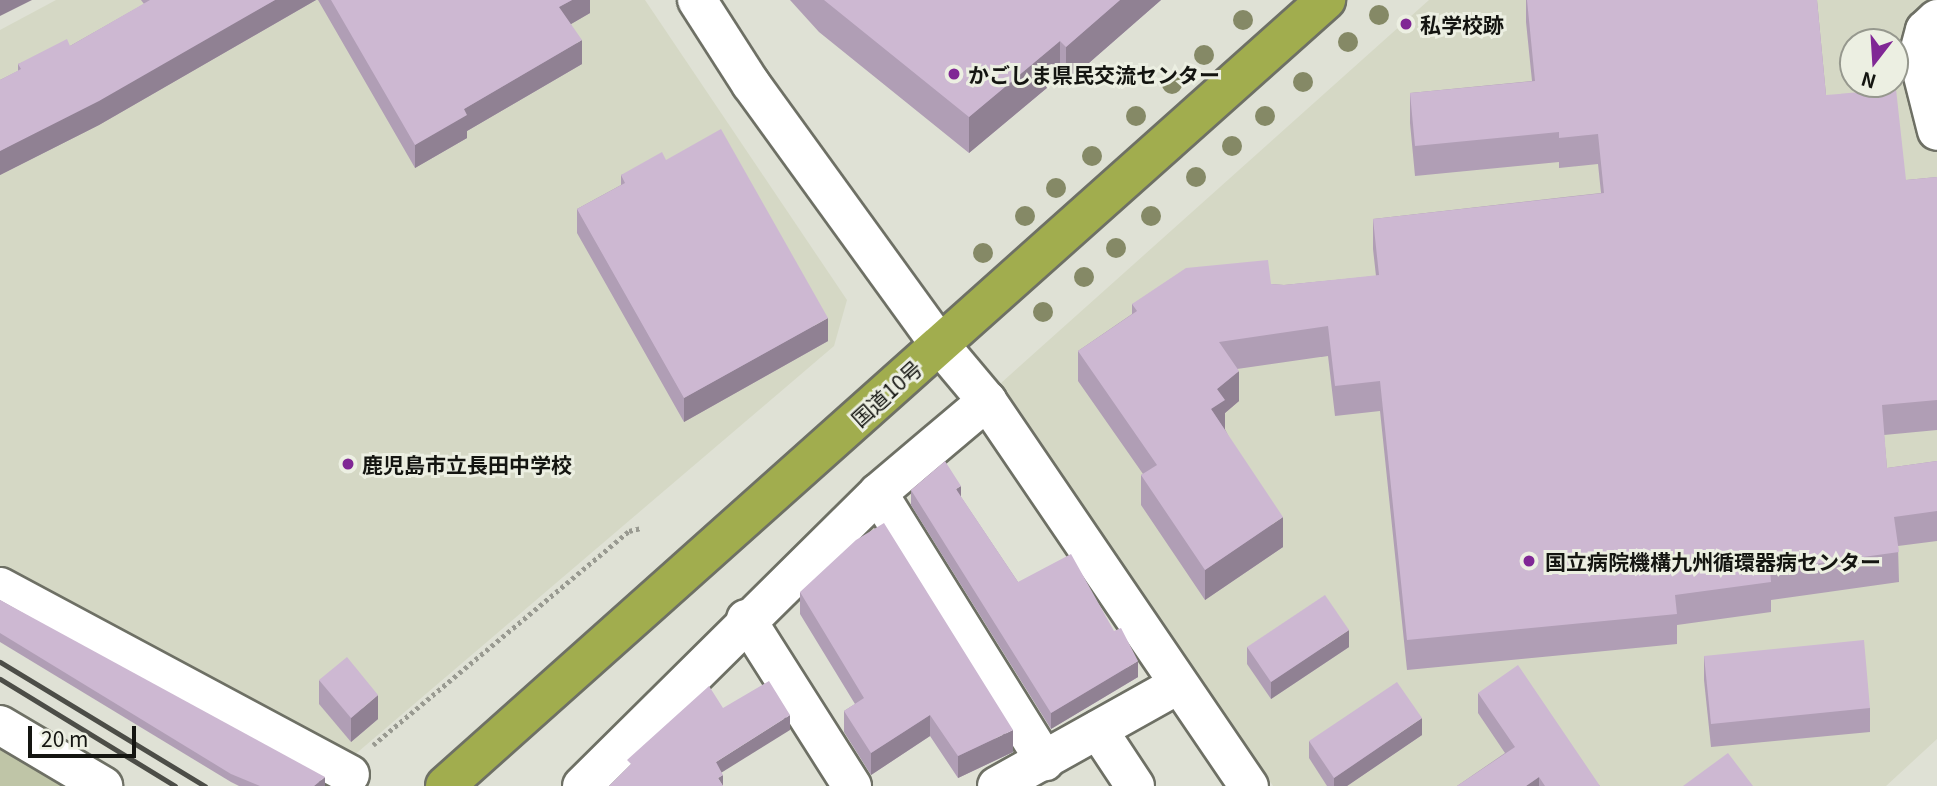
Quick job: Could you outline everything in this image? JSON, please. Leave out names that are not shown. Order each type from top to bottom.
[{"type":"highway","name":"国道10号","points":[[450,781],[1326,0]]},
{"type":"street","points":[[697,0],[751,84],[940,345],[987,401],[1249,786]]},
{"type":"street","points":[[1937,19],[1925,30],[1918,56],[1937,131]]},
{"type":"street","points":[[582,786],[746,619],[878,493],[987,401]]},
{"type":"street","points":[[878,493],[1045,761]]},
{"type":"street","points":[[0,587],[350,775]]},
{"type":"street","points":[[746,619],[852,786]]},
{"type":"street","points":[[997,786],[1178,685]]},
{"type":"street","points":[[0,725],[103,786]]},
{"type":"street","points":[[1098,730],[1135,786]]},
{"type":"path","points":[[350,775],[353,762],[629,531],[640,528]]},
{"type":"shaded area","name":"鹿児島市立長田中学校","points":[[56,0],[645,0],[847,300],[834,346],[345,763],[0,581],[0,30]]},
{"type":"shaded area","name":"国立病院機構九州循環器病センター","points":[[1429,0],[1937,0],[1937,739],[1886,786],[1273,786],[1001,383]]},
{"type":"shaded area","points":[[0,741],[77,786],[0,786]]},
{"type":"building","points":[[150,0],[275,0],[99,101],[0,151],[0,80],[21,69],[18,64],[67,39],[70,46]]},
{"type":"building","points":[[331,0],[572,0],[559,7],[582,40],[464,109],[467,115],[415,145]]},
{"type":"building","points":[[824,0],[1120,0],[1066,47],[1060,41],[969,117]]},
{"type":"building","points":[[1527,0],[1817,0],[1826,95],[1839,94],[1839,98],[1897,98],[1906,180],[1937,177],[1937,400],[1882,405],[1887,468],[1937,461],[1937,511],[1894,517],[1899,552],[1770,570],[1771,582],[1675,595],[1677,614],[1407,640],[1380,381],[1335,386],[1328,326],[1219,342],[1239,371],[1217,389],[1225,400],[1211,409],[1283,517],[1205,570],[1141,475],[1157,465],[1078,351],[1137,311],[1132,304],[1186,268],[1268,260],[1271,284],[1284,285],[1379,275],[1373,219],[1604,193],[1598,134],[1559,138],[1559,132],[1415,146],[1410,93],[1535,81]]},
{"type":"building","points":[[721,129],[828,318],[684,398],[577,209],[625,183],[621,175],[662,152],[666,160]]},
{"type":"building","points":[[945,461],[961,486],[956,489],[1018,582],[1071,554],[1114,631],[1121,628],[1138,661],[1051,713],[911,490]]},
{"type":"building","points":[[884,523],[1013,730],[958,756],[930,715],[871,753],[844,711],[864,698],[800,592],[856,540]]},
{"type":"building","points":[[1325,595],[1349,630],[1271,682],[1247,647]]},
{"type":"building","points":[[0,600],[325,777],[314,786],[260,786],[231,774],[0,633]]},
{"type":"building","points":[[1864,640],[1870,708],[1711,724],[1704,656]]},
{"type":"building","points":[[347,657],[378,695],[351,718],[319,680]]},
{"type":"building","points":[[1518,665],[1600,786],[1545,786],[1539,777],[1526,786],[1457,786],[1515,747],[1478,693]]},
{"type":"building","points":[[769,681],[790,715],[716,762],[723,775],[718,778],[723,786],[609,786],[631,764],[627,760],[709,686],[723,708]]},
{"type":"building","points":[[1397,682],[1422,718],[1334,778],[1309,741]]},
{"type":"building","points":[[1728,753],[1753,786],[1683,786]]},
{"type":"railway","points":[[0,662],[205,786]]},
{"type":"railway","points":[[0,679],[175,786]]},
{"type":"place","name":"私学校跡","points":[[1406,24]]},
{"type":"place","name":"かごしま県民交流センター","points":[[954,74]]},
{"type":"place","name":"鹿児島市立長田中学校","points":[[348,464]]},
{"type":"place","name":"国立病院機構九州循環器病センター","points":[[1529,561]]}]
